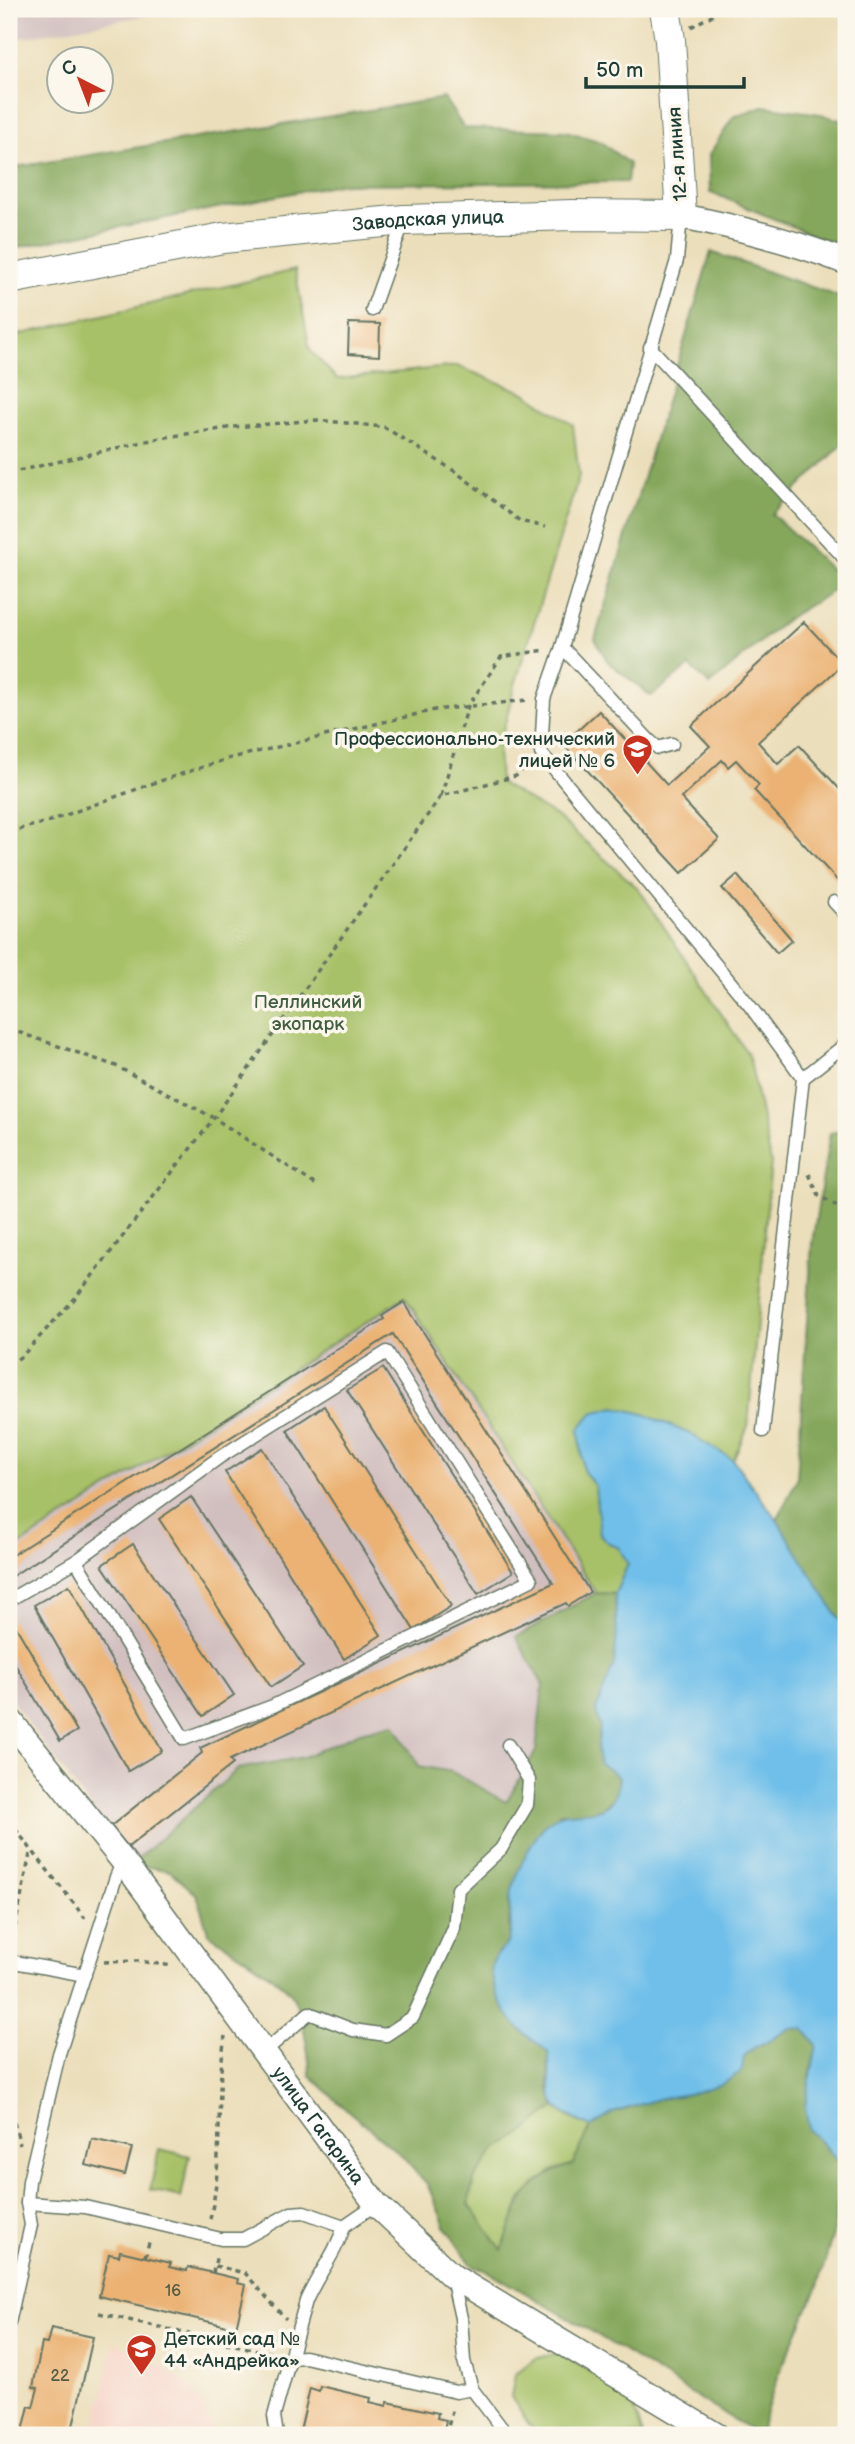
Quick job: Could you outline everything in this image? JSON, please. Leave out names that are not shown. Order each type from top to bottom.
[{"type":"street","name":"12-я линия","points":[[665,9],[670,40],[681,216]]},
{"type":"street","name":"Заводская улица","points":[[9,279],[223,238],[404,220],[572,215],[681,216],[746,228],[846,261]]},
{"type":"street","name":"улица Гагарина","points":[[9,1719],[123,1861],[376,2204],[452,2276],[716,2435]]},
{"type":"lane","points":[[681,216],[677,260],[562,647],[544,699],[541,753],[750,1006],[803,1078],[763,1431]]},
{"type":"lane","points":[[372,310],[404,220]]},
{"type":"lane","points":[[650,347],[846,560]]},
{"type":"lane","points":[[562,647],[658,748],[672,744]]},
{"type":"lane","points":[[834,902],[846,915]]},
{"type":"lane","points":[[803,1078],[846,1044]]},
{"type":"lane","points":[[9,1601],[76,1561],[220,1457],[387,1352],[531,1580],[272,1706],[184,1739],[76,1561]]},
{"type":"lane","points":[[264,2052],[309,2013],[353,2030],[386,2035],[413,2017],[454,1928],[458,1889],[501,1849],[527,1805],[529,1780],[508,1745]]},
{"type":"lane","points":[[9,2323],[31,2225],[27,2203],[29,2181],[60,2054],[123,1861]]},
{"type":"lane","points":[[9,1961],[87,1969]]},
{"type":"lane","points":[[27,2203],[85,2207],[221,2239],[243,2239],[291,2213],[304,2212],[344,2226]]},
{"type":"lane","points":[[277,2435],[274,2416],[313,2283],[338,2245],[344,2226],[376,2204]]},
{"type":"lane","points":[[452,2276],[461,2318],[464,2361],[472,2389],[507,2435]]},
{"type":"lane","points":[[291,2358],[305,2357],[456,2392],[472,2389]]},
{"type":"path","points":[[670,40],[723,9]]},
{"type":"path","points":[[9,473],[160,438],[234,427],[317,420],[384,427],[456,472],[520,521],[545,527]]},
{"type":"path","points":[[9,1365],[23,1355],[76,1297],[214,1118],[441,796],[468,706],[501,657],[562,647]]},
{"type":"path","points":[[9,832],[47,822],[148,785],[228,760],[435,710],[544,699]]},
{"type":"path","points":[[441,796],[516,776],[541,753]]},
{"type":"path","points":[[9,1029],[116,1066],[214,1118],[319,1187]]},
{"type":"path","points":[[807,1164],[810,1177],[820,1196],[846,1211]]},
{"type":"path","points":[[9,1821],[98,1935]]},
{"type":"path","points":[[9,1956],[31,1849]]},
{"type":"path","points":[[87,1969],[138,1961],[202,1970]]},
{"type":"path","points":[[206,2235],[217,2190],[219,2070],[229,2006]]},
{"type":"path","points":[[9,2103],[29,2181]]},
{"type":"path","points":[[215,2266],[246,2273],[298,2332]]},
{"type":"path","points":[[99,2313],[291,2358]]},
{"type":"path","points":[[446,2435],[456,2392]]},
{"type":"shaded area","points":[[9,9],[181,9],[9,40]]},
{"type":"shaded area","points":[[405,1296],[596,1593],[516,1637],[543,1685],[536,1751],[506,1802],[452,1772],[419,1766],[360,1732],[304,1757],[238,1769],[132,1864],[9,1697],[9,1552]]},
{"type":"shaded area","name":"Детский сад № 44 «Андрейка»","points":[[114,2342],[160,2364],[193,2390],[213,2427],[214,2435],[94,2435]]},
{"type":"green space","points":[[444,98],[464,128],[566,131],[601,142],[629,164],[627,182],[338,184],[9,249],[9,168]]},
{"type":"green space","points":[[763,106],[820,114],[846,122],[846,249],[710,192],[709,155],[733,117]]},
{"type":"green space","points":[[711,252],[846,299],[846,441],[772,514],[846,583],[787,619],[710,685],[690,666],[651,696],[608,662],[595,639]]},
{"type":"green space","name":"Пеллинский экопарк","points":[[295,270],[310,350],[337,379],[457,366],[525,393],[573,425],[579,476],[514,688],[498,751],[500,783],[556,816],[639,889],[749,1056],[771,1162],[748,1426],[733,1460],[690,1434],[615,1407],[592,1414],[579,1429],[583,1470],[595,1486],[600,1534],[607,1542],[619,1548],[629,1564],[615,1594],[596,1593],[405,1297],[9,1552],[9,337]]},
{"type":"green space","points":[[846,1130],[846,1630],[777,1520],[797,1479],[812,1243],[830,1133]]},
{"type":"green space","points":[[596,1593],[615,1594],[617,1634],[614,1664],[596,1710],[600,1728],[597,1751],[600,1764],[619,1778],[617,1794],[603,1808],[586,1813],[561,1813],[546,1824],[524,1859],[509,1903],[509,1938],[540,2044],[548,2052],[549,2090],[555,2107],[523,2133],[496,2149],[475,2177],[468,2203],[502,2250],[525,2197],[543,2178],[573,2164],[591,2127],[613,2113],[708,2088],[755,2047],[790,2028],[804,2029],[817,2045],[810,2076],[825,2148],[844,2167],[833,2234],[818,2286],[780,2371],[758,2435],[607,2341],[493,2274],[472,2265],[446,2228],[428,2186],[401,2155],[310,2075],[302,2023],[296,2003],[287,1989],[208,1933],[197,1895],[170,1871],[132,1864],[238,1769],[304,1757],[360,1732],[394,1724],[419,1766],[452,1772],[506,1802],[536,1751],[543,1685],[516,1637]]},
{"type":"green space","points":[[555,2107],[568,2117],[591,2127],[573,2164],[552,2171],[521,2199],[502,2250],[468,2203],[475,2177],[496,2149],[523,2133]]},
{"type":"green space","points":[[159,2149],[190,2156],[181,2197],[150,2190]]},
{"type":"green space","points":[[558,2353],[600,2377],[632,2403],[643,2435],[536,2435],[511,2397],[515,2374],[534,2359]]},
{"type":"water","points":[[615,1407],[644,1414],[690,1434],[733,1460],[777,1520],[846,1630],[844,2167],[809,2130],[805,2106],[817,2045],[804,2029],[790,2028],[755,2047],[744,2056],[742,2071],[724,2083],[613,2113],[591,2127],[556,2106],[552,2099],[548,2052],[513,2021],[499,1999],[494,1983],[492,1964],[510,1935],[512,1892],[518,1871],[534,1840],[546,1824],[556,1817],[600,1809],[608,1804],[615,1794],[619,1778],[600,1764],[597,1751],[600,1728],[596,1710],[614,1664],[617,1634],[615,1594],[628,1564],[619,1548],[607,1542],[600,1534],[595,1486],[583,1470],[579,1429],[592,1413]]},
{"type":"building","points":[[349,323],[380,324],[379,356],[348,354]]},
{"type":"building","points":[[804,622],[843,664],[758,742],[778,764],[799,745],[846,796],[846,890],[754,790],[759,785],[736,760],[728,767],[722,760],[681,798],[719,839],[682,873],[563,744],[599,711],[667,785],[710,746],[691,726]]},
{"type":"building","points":[[737,875],[792,940],[777,953],[722,888]]},
{"type":"building","points":[[404,1302],[590,1592],[568,1606],[566,1603],[230,1760],[233,1764],[128,1847],[111,1826],[202,1753],[200,1748],[553,1583],[393,1334],[9,1578],[9,1557],[384,1319],[382,1316]]},
{"type":"building","points":[[383,1368],[513,1572],[478,1594],[347,1390]]},
{"type":"building","points":[[324,1406],[451,1606],[414,1630],[287,1430]]},
{"type":"building","points":[[262,1448],[381,1635],[344,1659],[225,1472]]},
{"type":"building","points":[[191,1497],[303,1666],[271,1687],[159,1519]]},
{"type":"building","points":[[133,1544],[234,1695],[203,1716],[102,1565]]},
{"type":"building","points":[[69,1585],[162,1751],[128,1771],[34,1605]]},
{"type":"building","points":[[12,1620],[77,1731],[60,1741],[9,1654],[9,1622]]},
{"type":"building","points":[[92,2139],[132,2148],[125,2175],[86,2165]]},
{"type":"building","points":[[120,2251],[171,2263],[169,2267],[187,2271],[188,2267],[238,2279],[237,2283],[246,2285],[236,2328],[99,2296],[109,2254],[119,2256]]},
{"type":"building","points":[[51,2328],[93,2337],[71,2435],[22,2435],[29,2406],[33,2407],[38,2388],[33,2387],[42,2343],[47,2344]]},
{"type":"building","points":[[320,2386],[371,2398],[370,2402],[387,2406],[388,2402],[438,2413],[437,2418],[446,2420],[443,2435],[318,2435],[300,2431],[310,2388],[319,2391]]},
{"type":"place","name":"Профессионально-технический лицей № 6","points":[[638,777]]},
{"type":"place","name":"Детский сад № 44 «Андрейка»","points":[[141,2377]]}]
